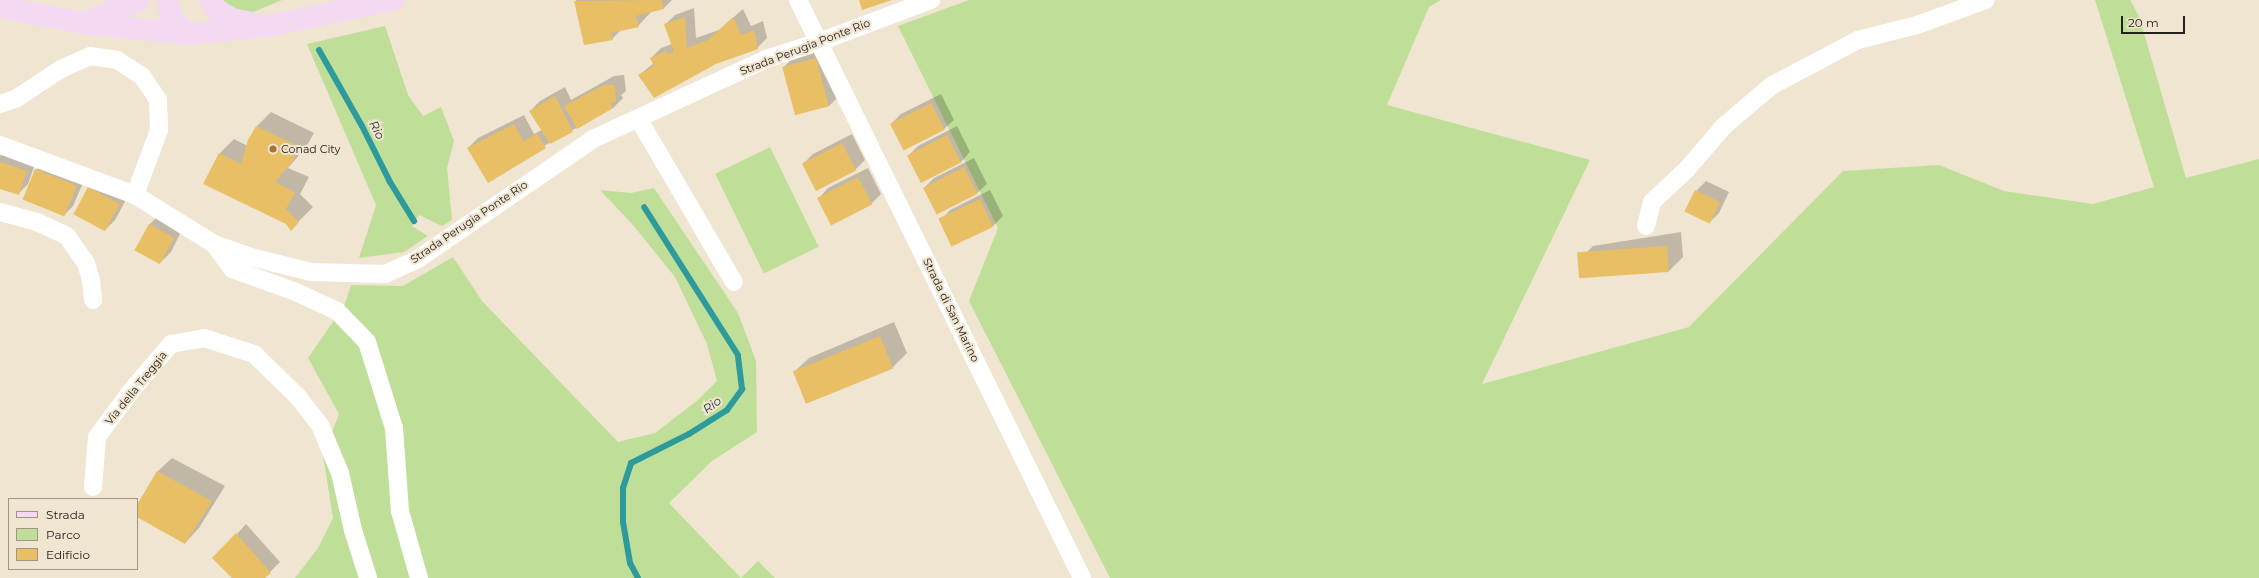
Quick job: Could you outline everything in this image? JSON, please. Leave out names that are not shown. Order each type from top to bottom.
[{"type":"main road","points":[[83,23],[139,0]]},
{"type":"main road","points":[[167,0],[172,19],[188,34]]},
{"type":"main road","points":[[210,0],[217,10],[232,19],[266,26]]},
{"type":"main road","points":[[0,7],[83,23],[188,34],[266,26],[393,0]]},
{"type":"street","name":"Strada di San Marino","points":[[798,0],[1082,578]]},
{"type":"street","name":"Strada Perugia Ponte Rio","points":[[0,144],[135,195],[214,244],[251,257],[311,272],[385,274],[418,259],[472,220],[593,139],[766,59],[819,42],[930,0]]},
{"type":"street","points":[[1646,226],[1652,202],[1687,169],[1724,126],[1771,86],[1858,40],[1917,25],[1986,0]]},
{"type":"street","points":[[0,104],[17,98],[61,69],[90,56],[117,60],[142,76],[158,100],[160,130],[135,195]]},
{"type":"street","points":[[638,118],[734,282]]},
{"type":"street","points":[[0,212],[37,222],[67,236],[86,263],[91,280],[93,300]]},
{"type":"street","points":[[214,244],[232,269],[296,292],[337,311],[367,342],[394,428],[400,511],[419,578]]},
{"type":"street","name":"Via della Treggia","points":[[93,487],[97,437],[131,391],[171,344],[204,338],[254,354],[298,397],[320,425],[340,473],[353,530],[368,578]]},
{"type":"green space","points":[[218,0],[282,0],[251,13],[228,9]]},
{"type":"green space","points":[[969,0],[1441,0],[1429,7],[1387,105],[1590,160],[1482,384],[1689,327],[1843,171],[1939,165],[2004,191],[2093,204],[2154,187],[2095,0],[2130,0],[2139,16],[2186,178],[2259,159],[2259,578],[1110,578],[969,301],[998,228],[898,26]]},
{"type":"green space","points":[[385,26],[408,95],[423,116],[441,107],[454,141],[447,168],[452,220],[442,226],[419,215],[412,226],[428,236],[404,252],[359,258],[376,205],[307,44]]},
{"type":"green space","points":[[770,147],[819,247],[764,274],[715,174]]},
{"type":"green space","points":[[654,188],[738,313],[756,361],[757,432],[712,461],[669,503],[741,578],[295,578],[318,548],[333,518],[323,455],[339,414],[308,358],[344,306],[351,285],[403,286],[453,257],[482,301],[618,442],[655,433],[698,400],[717,381],[707,344],[675,277],[633,225],[600,190],[631,193]]},
{"type":"green space","points":[[758,561],[775,578],[741,578]]},
{"type":"building","points":[[662,0],[664,9],[636,16],[639,27],[611,33],[613,40],[584,45],[574,1]]},
{"type":"building","points":[[859,0],[892,0],[862,10]]},
{"type":"building","points":[[685,17],[687,48],[708,40],[733,17],[741,35],[754,30],[758,49],[716,64],[654,98],[638,75],[654,66],[650,58],[666,51],[668,54],[674,52],[664,24]]},
{"type":"building","points":[[816,58],[829,106],[795,115],[782,67]]},
{"type":"building","points":[[604,85],[615,85],[616,102],[610,103],[613,108],[577,129],[564,106]]},
{"type":"building","points":[[555,96],[573,132],[550,144],[529,111]]},
{"type":"building","points":[[931,103],[945,130],[904,151],[890,124]]},
{"type":"building","points":[[514,124],[523,141],[537,134],[546,148],[488,183],[467,148]]},
{"type":"building","points":[[256,126],[300,147],[292,162],[275,182],[295,192],[286,209],[299,222],[291,231],[286,224],[203,184],[219,153],[241,164],[248,140]]},
{"type":"building","points":[[947,135],[961,163],[921,183],[907,155]]},
{"type":"building","points":[[842,143],[856,171],[816,191],[802,163]]},
{"type":"building","points":[[0,162],[27,171],[19,195],[0,189]]},
{"type":"building","points":[[964,167],[978,194],[937,215],[923,188]]},
{"type":"building","points":[[35,169],[77,186],[64,216],[23,200]]},
{"type":"building","points":[[858,177],[872,205],[831,226],[817,198]]},
{"type":"building","points":[[88,187],[120,204],[105,231],[73,214]]},
{"type":"building","points":[[1695,190],[1720,202],[1710,224],[1684,212]]},
{"type":"building","points":[[980,199],[993,227],[951,247],[938,218]]},
{"type":"building","points":[[149,224],[174,238],[160,264],[134,250]]},
{"type":"building","points":[[1667,246],[1669,272],[1579,278],[1577,252]]},
{"type":"building","points":[[880,336],[893,368],[806,404],[793,371]]},
{"type":"building","points":[[157,471],[212,501],[185,544],[138,518],[138,503]]},
{"type":"building","points":[[236,533],[271,573],[265,578],[232,578],[212,558]]},
{"type":"waterway","name":"Rio","points":[[319,50],[362,126],[390,182],[414,221]]},
{"type":"waterway","name":"Rio","points":[[638,578],[630,563],[623,522],[623,488],[631,463],[689,434],[727,410],[742,389],[738,355],[644,207]]},
{"type":"place","name":"Conad City","points":[[273,149]]}]
